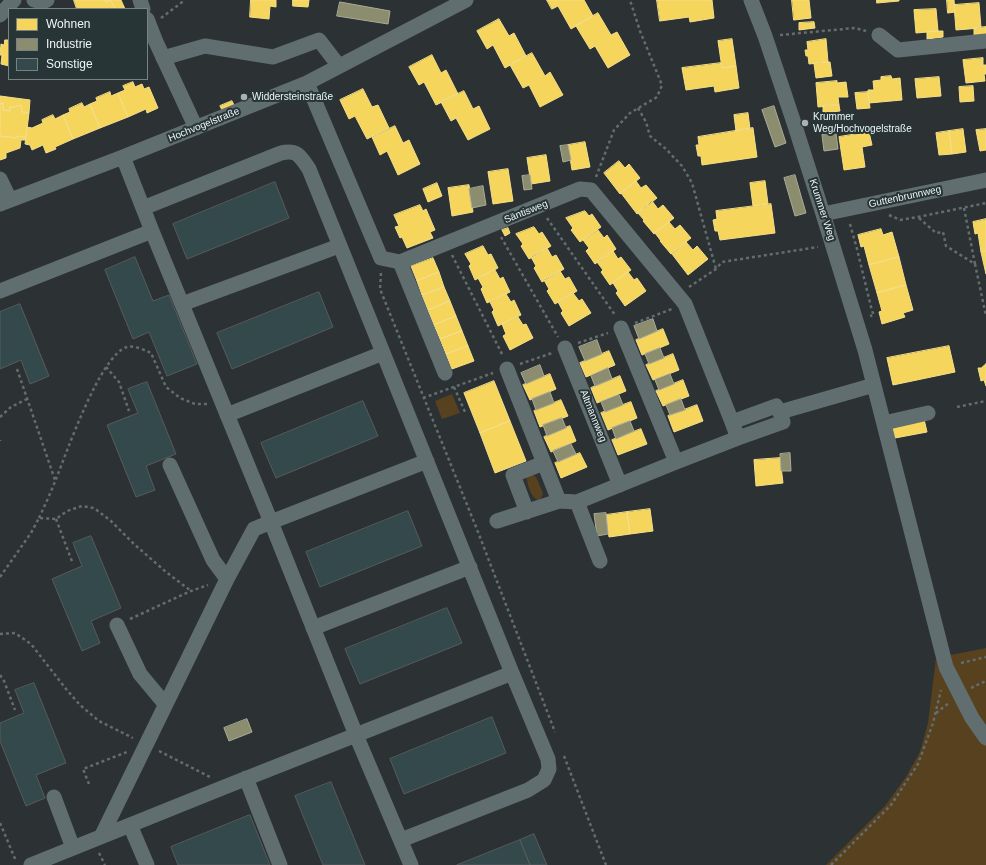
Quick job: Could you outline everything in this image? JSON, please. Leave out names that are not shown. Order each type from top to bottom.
[{"type":"street","points":[[0,15],[14,0]]},
{"type":"street","points":[[34,0],[42,2],[48,0]]},
{"type":"street","name":"Hochvogelstraße","points":[[5,202],[123,157],[308,83],[465,0]]},
{"type":"street","name":"Krummer Weg","points":[[751,0],[765,36],[824,214],[856,320],[884,423],[946,667],[972,718],[986,738]]},
{"type":"street","points":[[148,23],[196,128]]},
{"type":"street","points":[[880,35],[898,50],[986,41]]},
{"type":"street","points":[[163,58],[205,46],[273,57],[319,40],[339,66]]},
{"type":"street","points":[[308,83],[381,258],[400,262],[445,373]]},
{"type":"street","points":[[143,208],[281,153],[290,151],[300,156],[308,168],[548,759],[549,769],[544,780],[528,790],[401,840]]},
{"type":"street","points":[[123,157],[356,735],[411,865]]},
{"type":"street","points":[[0,179],[5,202]]},
{"type":"street","name":"Guttenbrunnweg","points":[[824,214],[986,180]]},
{"type":"street","name":"Säntisweg","points":[[400,262],[580,189],[591,190]]},
{"type":"street","points":[[591,190],[685,304],[738,438]]},
{"type":"street","points":[[0,291],[152,231]]},
{"type":"street","points":[[182,304],[339,246]]},
{"type":"street","points":[[618,321],[676,462]]},
{"type":"street","name":"Altmannweg","points":[[561,342],[620,485]]},
{"type":"street","points":[[227,415],[382,353]]},
{"type":"street","points":[[505,363],[559,501]]},
{"type":"street","points":[[780,412],[874,385]]},
{"type":"street","points":[[497,521],[559,501],[577,502],[676,462],[783,422],[780,412],[776,406],[732,422]]},
{"type":"street","points":[[884,423],[928,413]]},
{"type":"street","points":[[101,837],[227,579],[254,529],[427,462]]},
{"type":"street","points":[[527,512],[512,476],[544,463]]},
{"type":"street","points":[[170,465],[213,560],[227,579]]},
{"type":"street","points":[[577,502],[600,561]]},
{"type":"street","points":[[313,628],[470,567]]},
{"type":"street","points":[[117,625],[140,674],[165,704]]},
{"type":"street","points":[[31,865],[512,673]]},
{"type":"street","points":[[246,778],[280,865]]},
{"type":"street","points":[[54,797],[73,848]]},
{"type":"street","points":[[130,825],[147,865]]},
{"type":"path","points":[[148,23],[185,0]]},
{"type":"path","points":[[591,190],[614,130],[630,113],[657,97],[662,85],[640,31],[630,0]]},
{"type":"path","points":[[765,36],[855,28],[880,35]]},
{"type":"path","points":[[638,108],[646,122],[650,136],[666,149],[682,166],[692,183],[716,269]]},
{"type":"path","points":[[883,213],[900,220],[986,203]]},
{"type":"path","points":[[539,206],[618,321]]},
{"type":"path","points":[[964,208],[986,316]]},
{"type":"path","points":[[918,217],[936,233],[943,232],[946,246],[975,264]]},
{"type":"path","points":[[848,219],[874,315],[856,320]]},
{"type":"path","points":[[494,224],[561,342]]},
{"type":"path","points":[[447,244],[505,363]]},
{"type":"path","points":[[678,295],[716,269],[722,262],[833,245]]},
{"type":"path","points":[[381,258],[380,289],[476,528],[554,732]]},
{"type":"path","points":[[0,577],[31,533],[39,518],[56,481],[80,417],[106,367],[117,353],[128,347],[138,348],[151,353],[166,387],[180,398],[195,404],[206,404],[221,400]]},
{"type":"path","points":[[106,367],[119,382],[130,411]]},
{"type":"path","points":[[17,369],[56,481]]},
{"type":"path","points":[[454,387],[466,414]]},
{"type":"path","points":[[423,398],[431,396]]},
{"type":"path","points":[[0,417],[11,407],[28,399]]},
{"type":"path","points":[[958,407],[986,400]]},
{"type":"path","points":[[39,518],[56,519],[67,511],[82,506],[94,508],[111,521],[134,544],[191,591]]},
{"type":"path","points":[[56,519],[73,564]]},
{"type":"path","points":[[476,528],[482,526]]},
{"type":"path","points":[[0,570],[5,569]]},
{"type":"path","points":[[117,625],[191,591],[227,579]]},
{"type":"path","points":[[0,634],[15,633],[31,644],[80,706],[99,721],[215,779],[222,788]]},
{"type":"path","points":[[831,865],[891,805],[918,764],[933,723],[946,667],[986,657]]},
{"type":"path","points":[[0,675],[4,681],[15,710]]},
{"type":"path","points":[[89,784],[83,769],[146,744]]},
{"type":"path","points":[[563,754],[606,865]]},
{"type":"path","points":[[0,823],[18,865]]},
{"type":"shaded area","points":[[452,394],[460,413],[442,419],[435,401]]},
{"type":"shaded area","points":[[533,475],[536,477],[543,493],[541,498],[538,500],[535,499],[530,491],[527,481],[527,477]]},
{"type":"shaded area","points":[[986,648],[986,865],[826,865],[885,806],[906,777],[920,752],[928,723],[936,658]]},
{"type":"building: Wohnen","points":[[74,0],[105,0],[106,2],[110,0],[115,8],[77,8]]},
{"type":"building: Wohnen","points":[[110,0],[121,0],[125,8],[115,8]]},
{"type":"building: Wohnen","points":[[251,0],[276,0],[276,7],[270,6],[269,19],[250,17]]},
{"type":"building: Wohnen","points":[[293,0],[309,0],[308,7],[293,6]]},
{"type":"building: Wohnen","points":[[547,0],[584,0],[593,16],[571,29],[558,6],[552,9]]},
{"type":"building: Wohnen","points":[[657,0],[712,0],[714,18],[690,22],[689,17],[660,21]]},
{"type":"building: Wohnen","points":[[792,0],[809,0],[811,18],[794,20]]},
{"type":"building: Wohnen","points":[[877,0],[899,0],[899,1],[877,3]]},
{"type":"building: Wohnen","points":[[947,0],[954,0],[955,12],[948,13]]},
{"type":"building: Wohnen","points":[[979,3],[981,28],[956,30],[954,5]]},
{"type":"building: Wohnen","points":[[936,9],[938,31],[916,33],[914,10]]},
{"type":"building: Wohnen","points":[[598,13],[611,35],[617,32],[630,55],[608,68],[595,46],[590,49],[576,26]]},
{"type":"building: Wohnen","points":[[499,19],[509,36],[514,33],[526,56],[505,68],[493,45],[487,49],[477,31]]},
{"type":"building: Wohnen","points":[[814,22],[815,28],[799,30],[799,23]]},
{"type":"building: Wohnen","points":[[986,27],[986,34],[974,35],[974,28]]},
{"type":"building: Wohnen","points":[[943,31],[943,37],[927,39],[927,32]]},
{"type":"building: Wohnen","points":[[732,39],[736,66],[722,68],[718,41]]},
{"type":"building: Wohnen","points":[[826,39],[828,62],[809,64],[808,56],[806,56],[805,50],[808,50],[807,42]]},
{"type":"building: Wohnen","points":[[5,40],[8,40],[8,66],[1,64],[1,44],[4,45]]},
{"type":"building: Wohnen","points":[[532,53],[545,76],[550,72],[563,95],[540,107],[529,85],[523,88],[510,65]]},
{"type":"building: Wohnen","points":[[432,55],[441,73],[446,70],[458,94],[436,105],[424,82],[419,85],[409,67]]},
{"type":"building: Wohnen","points":[[983,58],[983,65],[986,65],[986,74],[984,74],[985,81],[966,83],[963,60]]},
{"type":"building: Wohnen","points":[[830,62],[832,76],[816,78],[814,64]]},
{"type":"building: Wohnen","points":[[721,63],[722,68],[736,66],[739,88],[715,92],[714,86],[686,90],[682,68]]},
{"type":"building: Wohnen","points":[[891,76],[892,79],[900,78],[902,100],[869,103],[868,90],[874,90],[873,81],[881,80],[881,77]]},
{"type":"building: Wohnen","points":[[939,77],[941,96],[917,98],[915,79]]},
{"type":"building: Wohnen","points":[[837,81],[837,83],[846,82],[848,97],[838,97],[839,105],[818,107],[816,83]]},
{"type":"building: Wohnen","points":[[133,82],[135,87],[142,84],[144,89],[149,87],[158,108],[147,113],[146,109],[128,117],[118,93],[125,90],[123,86]]},
{"type":"building: Wohnen","points":[[973,86],[974,101],[960,102],[959,87]]},
{"type":"building: Wohnen","points":[[363,89],[372,107],[378,105],[389,128],[367,139],[355,116],[349,119],[340,100]]},
{"type":"building: Wohnen","points":[[464,91],[473,109],[479,106],[490,129],[468,140],[456,118],[451,121],[441,102]]},
{"type":"building: Wohnen","points":[[110,92],[111,96],[118,93],[128,117],[100,128],[90,104],[97,101],[96,98]]},
{"type":"building: Wohnen","points":[[868,92],[870,108],[857,109],[855,93]]},
{"type":"building: Wohnen","points":[[0,96],[30,100],[29,113],[22,112],[21,105],[10,107],[10,111],[3,110],[3,103],[0,104]]},
{"type":"building: Wohnen","points":[[232,101],[234,105],[222,110],[220,106]]},
{"type":"building: Wohnen","points":[[3,103],[3,110],[10,111],[10,107],[21,105],[22,112],[29,113],[26,137],[17,136],[17,138],[0,136],[0,104]]},
{"type":"building: Wohnen","points":[[82,103],[84,107],[90,104],[100,128],[73,139],[63,115],[70,112],[69,109]]},
{"type":"building: Wohnen","points":[[839,105],[840,111],[823,113],[823,106]]},
{"type":"building: Wohnen","points":[[748,113],[750,129],[736,131],[734,115]]},
{"type":"building: Wohnen","points":[[53,115],[55,119],[63,115],[73,139],[46,153],[43,145],[32,150],[30,145],[25,144],[27,127],[32,128],[43,123],[42,120]]},
{"type":"building: Wohnen","points":[[395,126],[403,143],[409,140],[420,164],[398,175],[387,151],[380,155],[372,137]]},
{"type":"building: Wohnen","points":[[753,128],[757,157],[702,165],[701,156],[698,156],[696,145],[699,145],[698,137]]},
{"type":"building: Wohnen","points":[[963,129],[966,152],[952,154],[949,131]]},
{"type":"building: Wohnen","points":[[986,129],[986,150],[980,151],[976,130]]},
{"type":"building: Wohnen","points":[[949,131],[952,154],[939,155],[936,133]]},
{"type":"building: Wohnen","points":[[869,132],[872,145],[862,147],[865,167],[844,170],[839,137]]},
{"type":"building: Wohnen","points":[[0,136],[17,138],[17,136],[26,137],[25,140],[21,140],[20,148],[6,153],[6,158],[0,160]]},
{"type":"building: Wohnen","points":[[585,142],[590,167],[572,170],[568,145]]},
{"type":"building: Wohnen","points":[[546,155],[550,181],[531,184],[527,158]]},
{"type":"building: Wohnen","points":[[619,161],[625,168],[629,164],[640,178],[620,194],[604,173]]},
{"type":"building: Wohnen","points":[[508,169],[513,201],[493,204],[488,172]]},
{"type":"building: Wohnen","points":[[636,181],[641,188],[646,185],[657,198],[637,214],[621,193]]},
{"type":"building: Wohnen","points":[[765,181],[768,204],[753,206],[750,183]]},
{"type":"building: Wohnen","points":[[437,183],[442,196],[428,202],[423,189]]},
{"type":"building: Wohnen","points":[[469,185],[473,212],[452,216],[448,188]]},
{"type":"building: Wohnen","points":[[652,201],[658,209],[663,205],[674,218],[654,234],[638,213]]},
{"type":"building: Wohnen","points":[[771,204],[775,233],[720,240],[718,231],[715,231],[713,220],[717,219],[716,211]]},
{"type":"building: Wohnen","points":[[420,205],[423,211],[426,209],[435,230],[430,232],[433,238],[407,248],[395,227],[399,226],[394,215]]},
{"type":"building: Wohnen","points":[[585,211],[589,216],[592,214],[601,227],[580,242],[571,230],[573,228],[566,218]]},
{"type":"building: Wohnen","points":[[986,219],[986,251],[981,252],[978,233],[975,234],[973,222]]},
{"type":"building: Wohnen","points":[[669,222],[675,229],[680,225],[691,238],[671,254],[655,233]]},
{"type":"building: Wohnen","points":[[534,227],[539,234],[542,232],[551,246],[529,259],[521,246],[523,244],[516,234]]},
{"type":"building: Wohnen","points":[[508,228],[510,233],[505,236],[502,230]]},
{"type":"building: Wohnen","points":[[881,229],[883,235],[892,232],[899,257],[869,265],[864,246],[861,247],[858,235]]},
{"type":"building: Wohnen","points":[[598,230],[604,238],[607,235],[616,249],[595,264],[586,251],[589,248],[583,240]]},
{"type":"building: Wohnen","points":[[686,242],[693,250],[697,246],[708,259],[688,275],[672,254]]},
{"type":"building: Wohnen","points":[[483,246],[488,255],[491,254],[498,268],[475,280],[469,266],[471,264],[465,254]]},
{"type":"building: Wohnen","points":[[547,248],[552,257],[556,255],[564,269],[542,282],[534,268],[536,266],[531,257]]},
{"type":"building: Wohnen","points":[[613,251],[618,259],[621,257],[631,270],[610,285],[601,272],[603,270],[597,262]]},
{"type":"building: Wohnen","points":[[986,251],[986,274],[981,252]]},
{"type":"building: Wohnen","points":[[899,257],[906,285],[877,293],[869,265]]},
{"type":"building: Wohnen","points":[[433,258],[439,272],[417,281],[411,266]]},
{"type":"building: Wohnen","points":[[495,270],[500,279],[503,277],[510,292],[487,303],[481,289],[483,287],[478,278]]},
{"type":"building: Wohnen","points":[[560,271],[565,279],[569,277],[577,291],[555,304],[547,291],[549,289],[544,280]]},
{"type":"building: Wohnen","points":[[439,272],[444,287],[422,295],[417,281]]},
{"type":"building: Wohnen","points":[[628,272],[634,280],[637,278],[646,291],[625,306],[616,293],[618,291],[613,283]]},
{"type":"building: Wohnen","points":[[906,285],[913,310],[903,313],[905,317],[882,324],[879,312],[882,311],[877,293]]},
{"type":"building: Wohnen","points":[[444,287],[450,301],[428,310],[422,295]]},
{"type":"building: Wohnen","points":[[573,293],[579,301],[582,299],[591,313],[569,326],[561,313],[563,311],[558,302]]},
{"type":"building: Wohnen","points":[[506,294],[511,302],[514,300],[521,315],[498,326],[492,312],[494,310],[490,302]]},
{"type":"building: Wohnen","points":[[450,301],[456,316],[434,325],[428,310]]},
{"type":"building: Wohnen","points":[[456,316],[462,331],[440,339],[434,325]]},
{"type":"building: Wohnen","points":[[518,317],[523,325],[526,324],[533,338],[510,350],[503,336],[506,334],[502,324]]},
{"type":"building: Wohnen","points":[[663,329],[669,344],[642,355],[636,340]]},
{"type":"building: Wohnen","points":[[462,331],[468,346],[446,354],[440,339]]},
{"type":"building: Wohnen","points":[[468,346],[474,361],[452,369],[446,354]]},
{"type":"building: Wohnen","points":[[949,346],[955,372],[893,385],[887,358]]},
{"type":"building: Wohnen","points":[[609,351],[615,365],[586,377],[580,363]]},
{"type":"building: Wohnen","points":[[673,354],[679,370],[653,380],[646,365]]},
{"type":"building: Wohnen","points":[[986,364],[986,386],[984,380],[981,381],[978,368],[981,368]]},
{"type":"building: Wohnen","points":[[550,374],[556,389],[530,400],[523,385]]},
{"type":"building: Wohnen","points":[[620,376],[626,391],[597,403],[591,388]]},
{"type":"building: Wohnen","points":[[683,380],[689,396],[663,406],[656,391]]},
{"type":"building: Wohnen","points":[[494,381],[510,421],[480,433],[464,393]]},
{"type":"building: Wohnen","points":[[561,400],[568,416],[540,427],[534,411]]},
{"type":"building: Wohnen","points":[[631,402],[637,418],[608,430],[601,413]]},
{"type":"building: Wohnen","points":[[697,405],[703,421],[674,432],[668,416]]},
{"type":"building: Wohnen","points":[[924,419],[927,432],[895,438],[892,426]]},
{"type":"building: Wohnen","points":[[510,421],[526,461],[495,473],[480,433]]},
{"type":"building: Wohnen","points":[[570,426],[576,441],[551,452],[544,437]]},
{"type":"building: Wohnen","points":[[641,429],[647,444],[618,455],[612,440]]},
{"type":"building: Wohnen","points":[[580,453],[587,467],[561,478],[555,463]]},
{"type":"building: Wohnen","points":[[780,458],[783,483],[756,486],[754,460]]},
{"type":"building: Wohnen","points":[[650,509],[653,531],[630,534],[627,512]]},
{"type":"building: Wohnen","points":[[627,512],[630,534],[609,537],[606,515]]},
{"type":"building: Industrie","points":[[340,2],[390,11],[388,24],[337,16]]},
{"type":"building: Industrie","points":[[774,106],[786,143],[775,147],[762,110]]},
{"type":"building: Industrie","points":[[836,133],[838,149],[824,151],[822,135]]},
{"type":"building: Industrie","points":[[568,145],[571,160],[563,162],[560,146]]},
{"type":"building: Industrie","points":[[530,175],[532,189],[524,190],[522,176]]},
{"type":"building: Industrie","points":[[795,175],[806,213],[795,216],[784,178]]},
{"type":"building: Industrie","points":[[483,186],[486,205],[472,208],[469,189]]},
{"type":"building: Industrie","points":[[653,319],[657,331],[639,339],[634,326]]},
{"type":"building: Industrie","points":[[597,340],[602,354],[585,361],[579,347]]},
{"type":"building: Industrie","points":[[660,348],[664,358],[649,364],[645,354]]},
{"type":"building: Industrie","points":[[540,365],[544,376],[526,384],[521,373]]},
{"type":"building: Industrie","points":[[608,368],[612,379],[595,386],[591,376]]},
{"type":"building: Industrie","points":[[670,374],[674,384],[659,390],[655,380]]},
{"type":"building: Industrie","points":[[550,392],[554,403],[536,410],[532,399]]},
{"type":"building: Industrie","points":[[619,395],[623,405],[605,412],[601,402]]},
{"type":"building: Industrie","points":[[681,399],[685,410],[670,415],[666,405]]},
{"type":"building: Industrie","points":[[562,418],[566,428],[547,436],[543,425]]},
{"type":"building: Industrie","points":[[630,421],[634,431],[616,439],[612,428]]},
{"type":"building: Industrie","points":[[571,444],[576,454],[558,462],[553,451]]},
{"type":"building: Industrie","points":[[790,453],[791,471],[781,471],[780,454]]},
{"type":"building: Industrie","points":[[606,513],[608,534],[597,536],[594,514]]},
{"type":"building: Industrie","points":[[247,719],[252,732],[229,741],[224,728]]},
{"type":"building: Sonstige","points":[[275,182],[289,218],[187,259],[173,224]]},
{"type":"building: Sonstige","points":[[135,257],[153,301],[169,295],[197,364],[167,376],[149,332],[133,339],[105,270]]},
{"type":"building: Sonstige","points":[[319,292],[333,327],[232,369],[217,333]]},
{"type":"building: Sonstige","points":[[20,304],[49,376],[30,384],[21,360],[0,369],[0,312]]},
{"type":"building: Sonstige","points":[[147,382],[176,454],[146,466],[155,490],[136,497],[107,425],[138,413],[128,389]]},
{"type":"building: Sonstige","points":[[363,401],[378,436],[276,478],[261,443]]},
{"type":"building: Sonstige","points":[[408,511],[422,546],[320,587],[306,552]]},
{"type":"building: Sonstige","points":[[91,536],[121,608],[91,621],[100,643],[82,651],[52,579],[82,566],[73,543]]},
{"type":"building: Sonstige","points":[[447,608],[462,643],[360,684],[345,649]]},
{"type":"building: Sonstige","points":[[34,683],[66,763],[36,775],[45,798],[26,806],[0,741],[0,723],[24,713],[15,690]]},
{"type":"building: Sonstige","points":[[492,717],[506,753],[404,794],[390,759]]},
{"type":"building: Sonstige","points":[[331,782],[365,865],[323,865],[295,796]]},
{"type":"building: Sonstige","points":[[250,815],[270,865],[178,865],[171,847]]},
{"type":"building: Sonstige","points":[[534,834],[547,865],[530,865],[520,840]]},
{"type":"building: Sonstige","points":[[520,840],[530,865],[457,865]]},
{"type":"place","name":"Widdersteinstraße","points":[[244,97]]},
{"type":"place","name":"Krummer Weg/Hochvogelstraße","points":[[805,123]]}]
